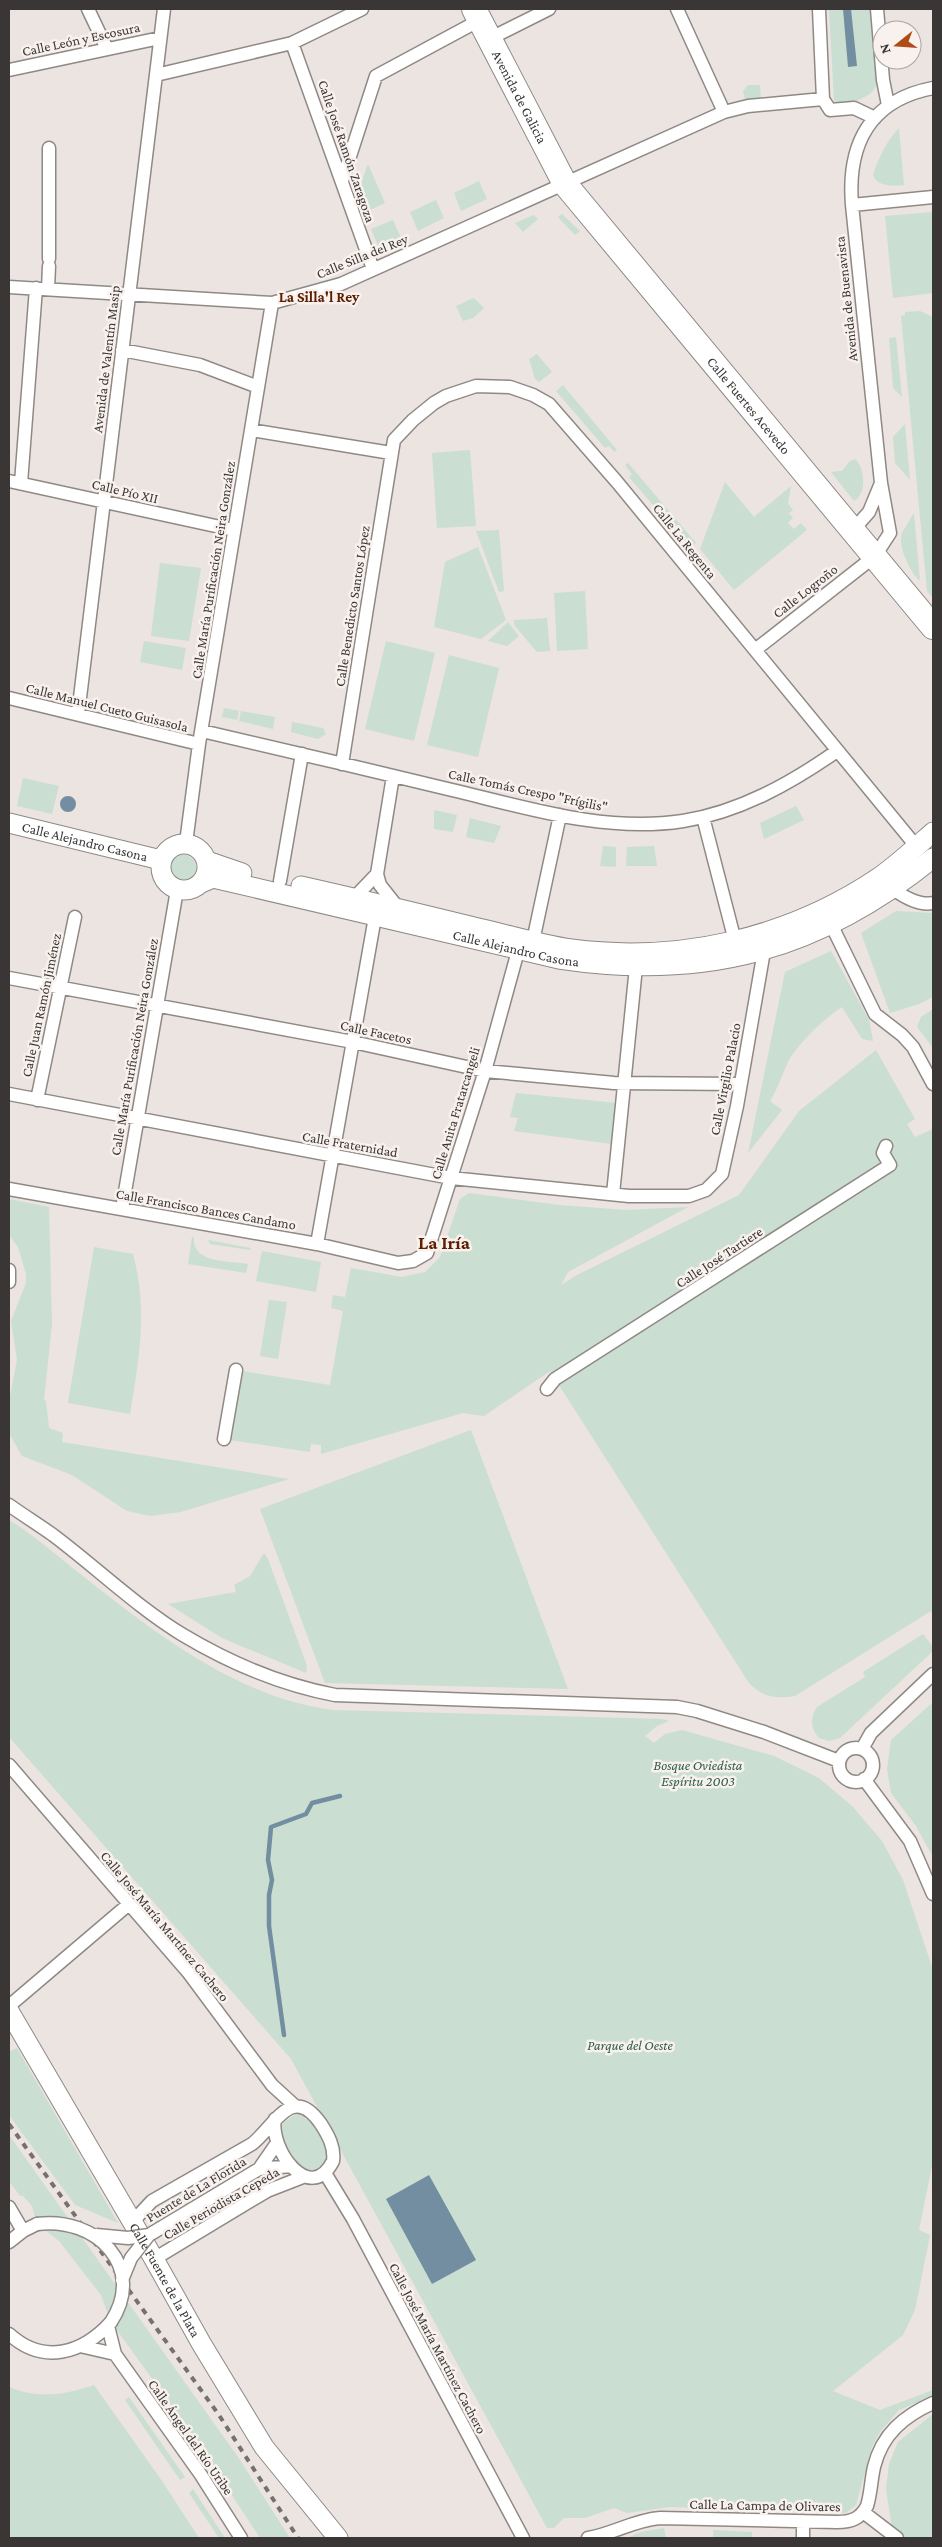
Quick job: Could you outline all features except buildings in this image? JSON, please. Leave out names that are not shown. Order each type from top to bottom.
[{"type":"highway","name":"Avenida de Galicia","points":[[481,23],[565,184]]},
{"type":"highway","name":"Calle Fuertes Acevedo","points":[[565,184],[933,627]]},
{"type":"main road","name":"Calle Alejandro Casona","points":[[9,824],[161,860]]},
{"type":"main road","name":"Calle Alejandro Casona","points":[[916,846],[933,828]]},
{"type":"main road","name":"Calle Alejandro Casona","points":[[207,861],[235,871],[399,909],[598,965],[636,968],[687,964],[764,951],[786,944],[827,917],[933,832]]},
{"type":"main road","points":[[186,843],[197,847],[207,861],[207,872],[201,883],[187,890],[176,890],[166,883],[160,872],[161,860],[165,852],[174,845],[186,843]]},
{"type":"main road","name":"Calle Alejandro Casona","points":[[201,883],[213,878],[375,917],[526,946],[635,953],[679,951],[735,941],[787,925],[827,917],[893,889],[933,858]]},
{"type":"main road","name":"Calle Fuente de la Plata","points":[[9,2011],[142,2231],[154,2259],[201,2343],[264,2447],[338,2538]]},
{"type":"street","points":[[88,9],[107,49]]},
{"type":"street","name":"Avenida de Valentín Masip","points":[[78,714],[164,9]]},
{"type":"street","points":[[156,75],[292,43],[362,9]]},
{"type":"street","points":[[342,181],[376,76],[481,23],[549,9]]},
{"type":"street","points":[[678,9],[724,112]]},
{"type":"street","points":[[819,9],[823,99],[830,110],[854,108],[875,118]]},
{"type":"street","points":[[877,9],[883,80],[888,105]]},
{"type":"street","name":"Calle León y Escosura","points":[[9,70],[160,38]]},
{"type":"street","name":"Calle José Ramón Zaragoza","points":[[292,43],[373,269]]},
{"type":"street","name":"Avenida de Buenavista","points":[[874,556],[890,533],[881,483],[850,173],[858,144],[875,118],[888,105],[913,92],[933,88]]},
{"type":"street","name":"Calle Silla del Rey","points":[[9,287],[272,303],[341,284],[724,112],[748,106],[823,99]]},
{"type":"street","points":[[15,482],[42,289],[49,263],[49,148]]},
{"type":"street","points":[[852,205],[933,197]]},
{"type":"street","name":"Calle María Purificación Neira González","points":[[186,843],[199,744],[272,303]]},
{"type":"street","points":[[122,350],[200,365],[258,387]]},
{"type":"street","name":"Calle La Regenta","points":[[391,453],[394,440],[399,433],[422,413],[446,396],[476,386],[510,387],[537,396],[549,404],[598,460],[916,846]]},
{"type":"street","points":[[251,430],[391,453]]},
{"type":"street","name":"Calle Benedicto Santos López","points":[[342,764],[391,453]]},
{"type":"street","name":"Calle Pío XII","points":[[15,482],[234,530]]},
{"type":"street","name":"Avenida de Buenavista","points":[[853,530],[869,512],[881,483]]},
{"type":"street","name":"Calle Logroño","points":[[755,650],[874,556]]},
{"type":"street","name":"Calle Manuel Cueto Guisasola","points":[[9,698],[199,744]]},
{"type":"street","name":"Calle Tomás Crespo \"Frígilis\"","points":[[202,731],[560,815],[621,824],[659,824],[703,817],[780,788],[837,751]]},
{"type":"street","points":[[280,882],[302,754]]},
{"type":"street","points":[[393,776],[377,874],[380,885],[399,909]]},
{"type":"street","name":"Calle Anita Fratarcangeli","points":[[398,1263],[413,1261],[427,1253],[526,946],[560,815]]},
{"type":"street","points":[[703,817],[735,941]]},
{"type":"street","points":[[354,898],[377,874]]},
{"type":"street","points":[[893,889],[907,898],[933,904]]},
{"type":"street","name":"Calle María Purificación Neira González","points":[[122,1209],[176,890]]},
{"type":"street","name":"Calle Juan Ramón Jiménez","points":[[36,1100],[75,917]]},
{"type":"street","points":[[317,1244],[375,917]]},
{"type":"street","points":[[827,917],[875,1014],[902,1035],[913,1048],[933,1084]]},
{"type":"street","name":"Calle Virgilio Palacio","points":[[690,1196],[706,1190],[722,1174],[764,951]]},
{"type":"street","points":[[613,1194],[636,968]]},
{"type":"street","name":"Calle Facetos","points":[[9,978],[157,1004],[353,1042],[485,1071],[623,1083],[740,1084]]},
{"type":"street","name":"Calle Fraternidad","points":[[9,1094],[332,1157],[451,1178],[613,1194],[690,1196]]},
{"type":"street","name":"Calle José Tartiere","points":[[547,1389],[555,1379],[890,1165],[883,1153],[886,1146]]},
{"type":"street","name":"Calle Francisco Bances Candamo","points":[[9,1188],[317,1244],[398,1263]]},
{"type":"street","points":[[9,1270],[9,1282]]},
{"type":"street","points":[[224,1439],[236,1370]]},
{"type":"street","points":[[9,1506],[53,1535],[182,1634],[214,1653],[261,1674],[309,1690],[335,1695],[677,1707],[697,1711],[764,1732],[839,1760]]},
{"type":"street","points":[[862,1749],[871,1732],[933,1674]]},
{"type":"street","points":[[850,1749],[862,1749],[869,1754],[872,1765],[869,1775],[859,1781],[848,1780],[840,1771],[839,1760],[850,1749]]},
{"type":"street","name":"Calle José María Martínez Cachero","points":[[9,1765],[188,1972],[272,2085],[295,2106]]},
{"type":"street","points":[[864,1779],[910,1841],[933,1894]]},
{"type":"street","points":[[9,2006],[129,1904]]},
{"type":"street","points":[[142,2231],[137,2217],[152,2201],[252,2144],[275,2120],[285,2110],[295,2106],[306,2109],[314,2115],[330,2140],[334,2161],[325,2174],[317,2177],[303,2177],[291,2166],[277,2143],[273,2130],[275,2120]]},
{"type":"street","name":"Puente de La Florida","points":[[259,2169],[277,2143]]},
{"type":"street","name":"Puente de La Florida","points":[[96,2235],[128,2238],[259,2169],[291,2166]]},
{"type":"street","name":"Calle José María Martínez Cachero","points":[[325,2174],[353,2219],[522,2538]]},
{"type":"street","name":"Calle Periodista Cepeda","points":[[154,2259],[267,2191],[303,2177]]},
{"type":"street","points":[[9,2207],[23,2230]]},
{"type":"street","points":[[9,2242],[23,2230],[37,2224],[61,2222],[72,2224],[96,2235],[112,2254],[122,2280],[120,2305],[109,2324],[92,2340],[80,2346],[64,2352],[35,2351],[24,2346],[9,2335]]},
{"type":"street","name":"Puente de La Florida","points":[[122,2280],[142,2231]]},
{"type":"street","name":"Calle Ángel del Río Uribe","points":[[109,2324],[115,2354],[201,2474],[241,2538]]},
{"type":"street","points":[[80,2346],[115,2354]]},
{"type":"street","points":[[897,2538],[863,2512],[869,2498],[876,2460],[884,2440],[897,2424],[907,2416],[933,2402]]},
{"type":"street","name":"Calle La Campa de Olivares","points":[[588,2538],[648,2519],[846,2522],[853,2521],[863,2512]]},
{"type":"street","points":[[803,2521],[803,2538]]},
{"type":"street","points":[[522,2538],[527,2538]]},
{"type":"green space","points":[[829,9],[871,9],[872,70],[876,70],[877,81],[875,88],[870,94],[851,104],[841,105],[834,101]]},
{"type":"green space","points":[[748,85],[760,85],[761,101],[745,99],[743,91]]},
{"type":"green space","points":[[899,128],[904,185],[882,184],[873,175],[883,150]]},
{"type":"green space","points":[[368,164],[385,203],[363,213],[356,197]]},
{"type":"green space","points":[[479,181],[487,199],[461,211],[454,193]]},
{"type":"green space","points":[[436,200],[444,218],[418,231],[410,212]]},
{"type":"green space","points":[[933,212],[933,293],[893,298],[885,216]]},
{"type":"green space","points":[[562,214],[580,231],[575,235],[558,217]]},
{"type":"green space","points":[[534,215],[538,219],[523,232],[515,223]]},
{"type":"green space","points":[[393,220],[401,238],[379,248],[371,229]]},
{"type":"green space","points":[[474,298],[484,308],[473,318],[463,321],[456,306]]},
{"type":"green space","points":[[920,311],[933,317],[933,598],[927,591],[901,316],[905,315],[905,312]]},
{"type":"green space","points":[[896,337],[902,397],[893,388],[889,338]]},
{"type":"green space","points":[[537,354],[552,372],[539,382],[535,379],[529,359]]},
{"type":"green space","points":[[563,385],[617,450],[614,452],[609,446],[605,448],[556,391]]},
{"type":"green space","points":[[905,424],[910,480],[895,463],[893,437]]},
{"type":"green space","points":[[470,450],[476,526],[437,528],[432,453]]},
{"type":"green space","points":[[855,459],[863,474],[863,487],[858,498],[854,501],[831,472],[842,471],[850,461]]},
{"type":"green space","points":[[628,463],[696,543],[690,548],[629,477],[632,474],[625,465]]},
{"type":"green space","points":[[725,482],[754,517],[791,486],[788,504],[793,510],[789,513],[793,518],[788,523],[794,529],[801,523],[807,530],[734,590],[700,549]]},
{"type":"green space","points":[[913,514],[920,581],[908,565],[901,543],[903,531]]},
{"type":"green space","points":[[499,530],[504,591],[499,592],[476,531]]},
{"type":"green space","points":[[478,547],[506,620],[481,639],[434,627],[445,562]]},
{"type":"green space","points":[[160,563],[201,568],[189,641],[151,636]]},
{"type":"green space","points":[[585,591],[588,649],[557,651],[554,593]]},
{"type":"green space","points":[[547,618],[550,651],[537,652],[514,625],[514,620]]},
{"type":"green space","points":[[508,622],[519,636],[507,646],[488,641]]},
{"type":"green space","points":[[144,641],[186,648],[182,670],[140,662]]},
{"type":"green space","points":[[386,641],[435,653],[414,741],[365,729]]},
{"type":"green space","points":[[449,655],[499,668],[478,757],[427,745]]},
{"type":"green space","points":[[224,708],[239,711],[237,720],[222,717]]},
{"type":"green space","points":[[241,711],[275,717],[273,729],[239,721]]},
{"type":"green space","points":[[292,722],[323,728],[326,734],[318,739],[291,732]]},
{"type":"green space","points":[[23,778],[59,786],[52,814],[17,806]]},
{"type":"green space","points":[[796,806],[804,820],[764,839],[760,823]]},
{"type":"green space","points":[[434,810],[457,815],[453,832],[434,829]]},
{"type":"green space","points":[[470,818],[501,826],[494,843],[466,837]]},
{"type":"green space","points":[[603,846],[616,847],[616,867],[600,866]]},
{"type":"green space","points":[[654,846],[657,866],[626,866],[627,847]]},
{"type":"green space","points":[[183,855],[192,859],[196,868],[192,877],[183,881],[174,877],[170,868],[174,859]]},
{"type":"green space","points":[[896,911],[933,913],[933,997],[919,1004],[890,1013],[861,933]]},
{"type":"green space","points":[[831,951],[869,1020],[873,1041],[862,1039],[842,1007],[820,1024],[798,1047],[788,1062],[770,1101],[782,1110],[748,1153],[785,972]]},
{"type":"green space","points":[[933,1009],[933,1048],[917,1027],[921,1017]]},
{"type":"green space","points":[[876,1050],[915,1119],[907,1124],[915,1137],[933,1129],[933,1614],[931,1611],[795,1696],[775,1697],[764,1694],[754,1688],[550,1371],[484,1416],[463,1413],[321,1454],[321,1445],[311,1444],[310,1452],[230,1440],[242,1371],[330,1385],[343,1311],[331,1308],[333,1295],[345,1297],[351,1268],[402,1277],[425,1272],[440,1257],[460,1199],[469,1193],[559,1205],[627,1210],[688,1207],[568,1272],[561,1285],[577,1275],[739,1195],[799,1111]]},
{"type":"green space","points":[[516,1093],[617,1103],[612,1144],[514,1131],[518,1118],[510,1117]]},
{"type":"green space","points":[[9,1199],[49,1207],[52,1324],[44,1400],[46,1401],[49,1428],[63,1433],[62,1442],[289,1479],[181,1512],[150,1516],[127,1511],[72,1475],[22,1456],[9,1433],[9,1401],[17,1360],[11,1321],[26,1283],[26,1274],[18,1247],[9,1235]]},
{"type":"green space","points":[[192,1237],[194,1237],[195,1246],[205,1257],[213,1260],[248,1264],[246,1273],[188,1264]]},
{"type":"green space","points":[[208,1240],[251,1248],[250,1250],[210,1244]]},
{"type":"green space","points":[[94,1247],[133,1254],[138,1275],[141,1315],[139,1354],[130,1414],[68,1403]]},
{"type":"green space","points":[[262,1251],[321,1262],[316,1292],[256,1281]]},
{"type":"green space","points":[[269,1300],[287,1302],[278,1359],[260,1356]]},
{"type":"green space","points":[[471,1430],[568,1689],[325,1683],[260,1509]]},
{"type":"green space","name":"Parque del Oeste","points":[[9,1520],[166,1639],[197,1659],[263,1691],[297,1703],[333,1710],[662,1719],[669,1721],[657,1726],[645,1736],[654,1743],[665,1734],[682,1730],[774,1756],[819,1778],[852,1806],[882,1841],[903,1880],[933,1970],[933,2161],[919,2230],[930,2235],[915,2310],[903,2335],[833,2391],[880,2410],[933,2390],[933,2396],[899,2410],[880,2432],[872,2447],[856,2505],[846,2513],[670,2507],[627,2513],[614,2508],[585,2518],[564,2518],[554,2528],[547,2528],[291,2059],[9,1737]]},
{"type":"green space","points":[[264,1553],[268,1559],[307,1666],[306,1673],[222,1638],[168,1604],[236,1592],[234,1585],[250,1576]]},
{"type":"green space","points":[[923,1634],[933,1647],[933,1651],[840,1738],[829,1741],[819,1738],[812,1723],[817,1707],[865,1677],[863,1672]]},
{"type":"green space","points":[[933,1702],[933,1857],[916,1826],[891,1793],[887,1769],[891,1740]]},
{"type":"green space","points":[[17,2048],[118,2223],[75,2205],[9,2115],[9,2052]]},
{"type":"green space","points":[[296,2114],[309,2120],[323,2139],[326,2161],[316,2170],[301,2167],[295,2162],[282,2138],[283,2123]]},
{"type":"green space","points":[[9,2135],[238,2457],[290,2538],[260,2538],[190,2431],[111,2322],[101,2295],[59,2241],[37,2224],[32,2206],[23,2196],[20,2196],[9,2181]]},
{"type":"green space","points":[[94,2385],[162,2481],[199,2538],[9,2538],[9,2387],[30,2393],[51,2394],[73,2391]]},
{"type":"green space","points":[[129,2397],[185,2477],[180,2480],[125,2400]]},
{"type":"green space","points":[[933,2414],[933,2538],[907,2538],[892,2528],[886,2489],[889,2464],[898,2442]]},
{"type":"green space","points":[[193,2489],[225,2538],[219,2538],[189,2493]]},
{"type":"green space","points":[[664,2528],[666,2538],[627,2538],[641,2532]]},
{"type":"green space","points":[[713,2530],[752,2532],[752,2538],[713,2538]]},
{"type":"water","points":[[843,9],[851,9],[857,66],[848,67]]},
{"type":"water","points":[[68,796],[74,798],[76,804],[74,810],[68,812],[62,810],[60,804],[62,798]]},
{"type":"water","points":[[429,2175],[476,2260],[432,2284],[386,2199]]},
{"type":"waterway","points":[[284,2035],[269,1926],[269,1895],[272,1880],[268,1860],[271,1827],[306,1814],[312,1803],[340,1796]]},
{"type":"railway","points":[[9,2124],[219,2415],[298,2538]]},
{"type":"district","name":"La Silla'l Rey","points":[[319,297]]},
{"type":"district","name":"La Iría","points":[[444,1242]]},
{"type":"park label","name":"Bosque Oviedista Espíritu 2003","points":[[698,1774]]}]
